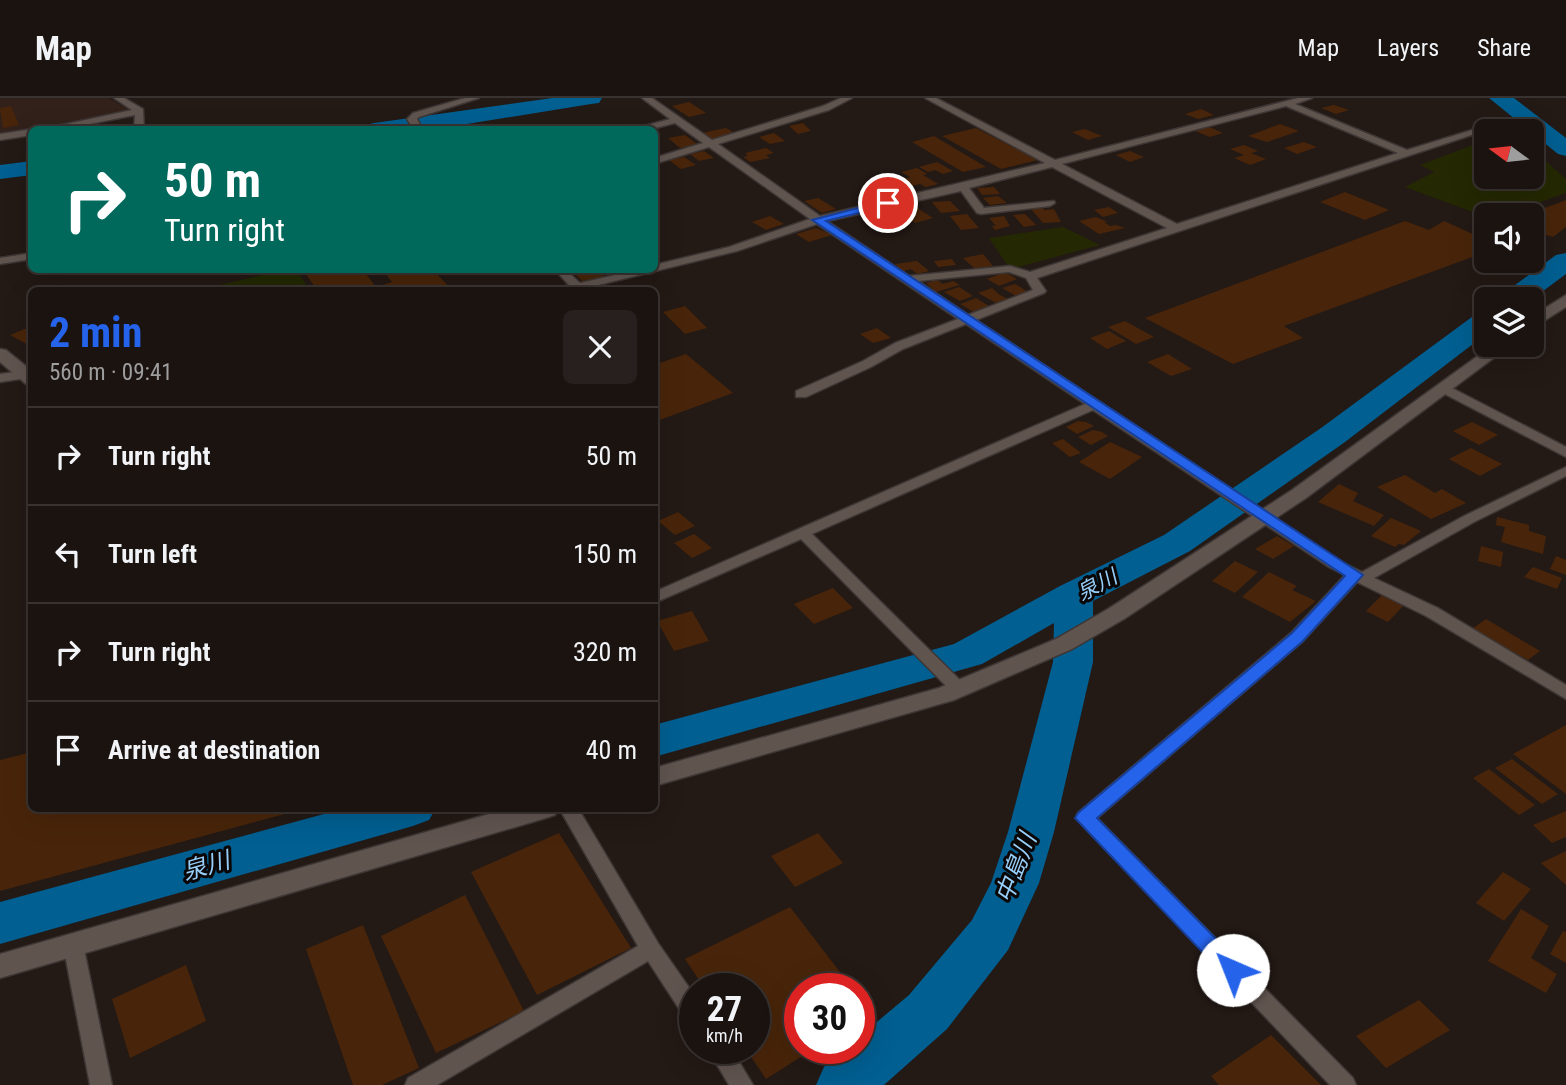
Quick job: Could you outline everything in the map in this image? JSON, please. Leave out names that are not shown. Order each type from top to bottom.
[{"type":"street","points":[[118,98],[140,111]]},
{"type":"street","points":[[416,125],[421,112],[475,98]]},
{"type":"street","points":[[646,98],[818,220],[1264,517],[1359,576],[1432,612],[1566,693]]},
{"type":"street","points":[[658,161],[826,108],[848,98]]},
{"type":"street","points":[[929,98],[1176,228]]},
{"type":"street","points":[[1272,98],[1406,153]]},
{"type":"street","points":[[658,267],[733,249],[818,220],[963,187],[1308,98]]},
{"type":"street","points":[[63,126],[140,111]]},
{"type":"street","points":[[139,126],[140,111]]},
{"type":"street","points":[[652,126],[677,120]]},
{"type":"street","points":[[1030,276],[1474,131]]},
{"type":"street","points":[[0,137],[28,133]]},
{"type":"street","points":[[963,187],[981,211],[1050,202]]},
{"type":"street","points":[[0,261],[28,257]]},
{"type":"street","points":[[801,394],[899,346],[969,321],[1040,291],[1030,276],[1010,269],[908,279]]},
{"type":"street","points":[[563,273],[578,287],[636,273]]},
{"type":"street","points":[[1544,315],[1566,300]]},
{"type":"street","points":[[0,354],[27,377]]},
{"type":"street","points":[[658,776],[958,688],[1064,644],[1264,517],[1487,357]]},
{"type":"street","points":[[0,378],[27,377]]},
{"type":"street","points":[[1444,388],[1566,453]]},
{"type":"street","points":[[658,596],[1095,404]]},
{"type":"street","points":[[1345,1085],[1084,818],[1297,637],[1359,576],[1566,471]]},
{"type":"street","points":[[803,533],[958,688]]},
{"type":"street","points":[[0,966],[532,812]]},
{"type":"street","points":[[570,812],[651,949],[679,990]]},
{"type":"street","points":[[73,944],[101,1085]]},
{"type":"street","points":[[416,1085],[651,949]]},
{"type":"street","points":[[728,1064],[742,1085]]},
{"type":"shaded area","points":[[0,98],[109,98],[131,111],[49,126],[28,126],[28,130],[0,135]]},
{"type":"green space","points":[[1474,145],[1474,189],[1544,189],[1544,160],[1566,179],[1566,193],[1537,203],[1474,203],[1474,213],[1405,187],[1434,172],[1420,165]]},
{"type":"green space","points":[[1063,227],[1100,245],[1010,269],[989,238]]},
{"type":"green space","points":[[271,273],[298,273],[308,287],[221,287],[220,285]]},
{"type":"building","points":[[689,102],[706,113],[689,117],[672,106]]},
{"type":"building","points":[[1334,105],[1349,110],[1336,114],[1321,108]]},
{"type":"building","points":[[11,106],[19,125],[3,128],[0,108]]},
{"type":"building","points":[[1201,109],[1214,115],[1198,119],[1185,114]]},
{"type":"building","points":[[803,123],[811,131],[798,134],[789,126]]},
{"type":"building","points":[[1280,124],[1299,131],[1267,142],[1248,136]]},
{"type":"building","points":[[1209,127],[1223,133],[1210,137],[1195,131]]},
{"type":"building","points":[[726,128],[733,132],[712,140],[702,133]]},
{"type":"building","points":[[976,128],[1038,160],[1001,169],[942,136]]},
{"type":"building","points":[[1085,129],[1102,136],[1088,140],[1072,132]]},
{"type":"building","points":[[774,133],[785,141],[770,144],[759,137]]},
{"type":"building","points":[[685,135],[697,144],[680,148],[668,138]]},
{"type":"building","points":[[934,136],[986,167],[963,172],[912,142]]},
{"type":"building","points":[[1304,142],[1317,147],[1297,154],[1284,148]]},
{"type":"building","points":[[1244,145],[1258,151],[1251,153],[1266,159],[1250,165],[1234,158],[1244,155],[1230,149]]},
{"type":"building","points":[[766,148],[774,153],[766,155],[770,158],[750,162],[743,157],[748,156],[745,153]]},
{"type":"building","points":[[704,151],[714,158],[699,161],[690,154]]},
{"type":"building","points":[[1130,151],[1144,157],[1130,162],[1116,155]]},
{"type":"building","points":[[684,157],[696,165],[681,169],[669,160]]},
{"type":"building","points":[[937,162],[953,171],[943,174],[935,170],[928,172],[919,167]]},
{"type":"building","points":[[917,168],[938,184],[926,187],[920,184],[911,186],[901,180],[910,177],[901,172]]},
{"type":"building","points":[[876,184],[889,193],[874,196],[861,187]]},
{"type":"building","points":[[994,187],[1000,194],[982,195],[977,188]]},
{"type":"building","points":[[1345,192],[1389,210],[1365,220],[1320,202]]},
{"type":"building","points":[[998,196],[1007,203],[990,205],[983,198]]},
{"type":"building","points":[[818,198],[836,209],[822,213],[804,201]]},
{"type":"building","points":[[1566,200],[1566,227],[1553,237],[1544,234],[1544,208]]},
{"type":"building","points":[[950,201],[960,211],[941,213],[932,202]]},
{"type":"building","points":[[914,206],[933,218],[915,223],[897,211]]},
{"type":"building","points":[[1109,207],[1118,213],[1103,217],[1094,210]]},
{"type":"building","points":[[1031,209],[1054,209],[1061,222],[1043,223]]},
{"type":"building","points":[[967,214],[979,228],[961,230],[950,216]]},
{"type":"building","points":[[1025,214],[1036,225],[1024,227],[1013,215]]},
{"type":"building","points":[[770,216],[784,224],[766,230],[752,222]]},
{"type":"building","points":[[1004,216],[1010,226],[995,230],[992,226],[996,226],[989,218]]},
{"type":"building","points":[[892,217],[905,226],[892,230],[878,221]]},
{"type":"building","points":[[1096,217],[1108,222],[1104,222],[1110,226],[1125,228],[1099,234],[1079,221]]},
{"type":"building","points":[[1405,221],[1429,230],[1444,221],[1474,235],[1474,256],[1284,326],[1303,338],[1233,364],[1145,318]]},
{"type":"building","points":[[816,228],[832,235],[809,242],[796,234]]},
{"type":"building","points":[[983,254],[993,266],[975,269],[963,258]]},
{"type":"building","points":[[952,259],[956,265],[938,267],[934,261]]},
{"type":"building","points":[[917,261],[929,271],[917,274],[911,269],[903,271],[895,264]]},
{"type":"building","points":[[1005,272],[1017,279],[999,286],[987,279]]},
{"type":"building","points":[[305,273],[365,273],[376,287],[315,287]]},
{"type":"building","points":[[385,273],[436,273],[449,287],[376,287],[392,282]]},
{"type":"building","points":[[574,273],[601,273],[605,277],[583,282]]},
{"type":"building","points":[[937,280],[943,284],[953,281],[960,285],[936,292],[926,283]]},
{"type":"building","points":[[1015,284],[1028,292],[1016,296],[1002,288]]},
{"type":"building","points":[[959,287],[973,296],[960,301],[944,292]]},
{"type":"building","points":[[992,288],[1008,299],[996,303],[978,293]]},
{"type":"building","points":[[976,298],[989,306],[974,312],[960,304]]},
{"type":"building","points":[[685,306],[707,328],[685,334],[663,312]]},
{"type":"building","points":[[1125,321],[1154,337],[1136,344],[1108,327]]},
{"type":"building","points":[[28,328],[28,345],[10,335]]},
{"type":"building","points":[[877,328],[891,338],[873,343],[860,334]]},
{"type":"building","points":[[1109,331],[1126,341],[1107,349],[1090,338]]},
{"type":"building","points":[[686,354],[733,393],[658,421],[658,364]]},
{"type":"building","points":[[1168,354],[1192,369],[1171,376],[1147,362]]},
{"type":"building","points":[[1078,421],[1094,426],[1077,434],[1066,427]]},
{"type":"building","points":[[1472,422],[1498,435],[1479,445],[1453,431]]},
{"type":"building","points":[[1093,430],[1108,436],[1091,445],[1078,437]]},
{"type":"building","points":[[1063,439],[1081,453],[1070,457],[1052,443]]},
{"type":"building","points":[[1110,442],[1142,457],[1110,479],[1079,462]]},
{"type":"building","points":[[1471,448],[1502,464],[1480,476],[1449,459]]},
{"type":"building","points":[[1405,475],[1435,493],[1442,489],[1466,503],[1431,519],[1377,487]]},
{"type":"building","points":[[1339,484],[1358,493],[1353,501],[1384,515],[1374,526],[1318,502]]},
{"type":"building","points":[[678,512],[695,526],[675,535],[658,521]]},
{"type":"building","points":[[1497,517],[1529,525],[1529,531],[1546,536],[1543,554],[1501,542],[1505,527],[1496,525]]},
{"type":"building","points":[[1391,518],[1421,531],[1404,545],[1395,547],[1371,536]]},
{"type":"building","points":[[694,534],[712,548],[692,558],[674,543]]},
{"type":"building","points":[[1277,536],[1294,546],[1273,559],[1255,549]]},
{"type":"building","points":[[1481,546],[1503,552],[1501,567],[1478,561]]},
{"type":"building","points":[[1556,556],[1566,560],[1566,575],[1550,569]]},
{"type":"building","points":[[1235,561],[1258,572],[1235,593],[1212,581]]},
{"type":"building","points":[[1533,567],[1562,578],[1557,589],[1524,577]]},
{"type":"building","points":[[1269,572],[1297,586],[1292,590],[1316,601],[1290,622],[1242,597]]},
{"type":"building","points":[[833,588],[853,608],[814,624],[794,604]]},
{"type":"building","points":[[1382,595],[1404,605],[1388,622],[1366,611]]},
{"type":"building","points":[[692,611],[709,641],[674,651],[658,621]]},
{"type":"building","points":[[1486,619],[1540,651],[1528,660],[1472,629]]},
{"type":"building","points":[[1566,725],[1566,794],[1513,754]]},
{"type":"building","points":[[28,753],[28,812],[292,812],[0,891],[0,760]]},
{"type":"building","points":[[1512,759],[1558,794],[1542,804],[1495,768]]},
{"type":"building","points":[[1489,769],[1535,805],[1519,815],[1473,778]]},
{"type":"building","points":[[1566,811],[1566,837],[1552,843],[1533,825]]},
{"type":"building","points":[[559,833],[631,948],[537,995],[471,872]]},
{"type":"building","points":[[818,833],[843,863],[795,887],[771,856]]},
{"type":"building","points":[[1566,851],[1566,885],[1541,863]]},
{"type":"building","points":[[1503,872],[1531,889],[1504,921],[1476,903]]},
{"type":"building","points":[[465,895],[524,1011],[436,1053],[381,936]]},
{"type":"building","points":[[790,907],[841,973],[784,973],[784,1064],[790,1064],[766,1079],[756,1064],[770,1064],[770,973],[694,973],[685,959]]},
{"type":"building","points":[[1521,909],[1549,926],[1531,958],[1557,974],[1546,993],[1488,961]]},
{"type":"building","points":[[363,925],[419,1068],[382,1085],[353,1085],[306,949]]},
{"type":"building","points":[[1563,931],[1566,932],[1566,963],[1550,954]]},
{"type":"building","points":[[186,965],[206,1021],[130,1058],[112,999]]},
{"type":"building","points":[[1419,1000],[1450,1030],[1386,1068],[1356,1036]]},
{"type":"building","points":[[1271,1035],[1321,1085],[1219,1085],[1211,1076]]},
{"type":"waterway","points":[[405,126],[591,98]]},
{"type":"waterway","name":"泉川","points":[[1500,98],[1566,149]]},
{"type":"waterway","points":[[0,172],[28,168]]},
{"type":"waterway","name":"泉川","points":[[1530,287],[1566,261]]},
{"type":"waterway","name":"泉川","points":[[1074,595],[1177,543],[1333,435],[1474,329]]},
{"type":"waterway","name":"泉川","points":[[658,740],[968,654],[1074,595]]},
{"type":"waterway","name":"中島川","points":[[844,1085],[928,1012],[990,935],[1015,883],[1031,832],[1073,662],[1074,595]]},
{"type":"waterway","name":"泉川","points":[[0,923],[399,812]]},
{"type":"route","points":[[888,203],[818,220],[1334,564],[1355,575],[1297,637],[1084,818],[1233,970]]}]
